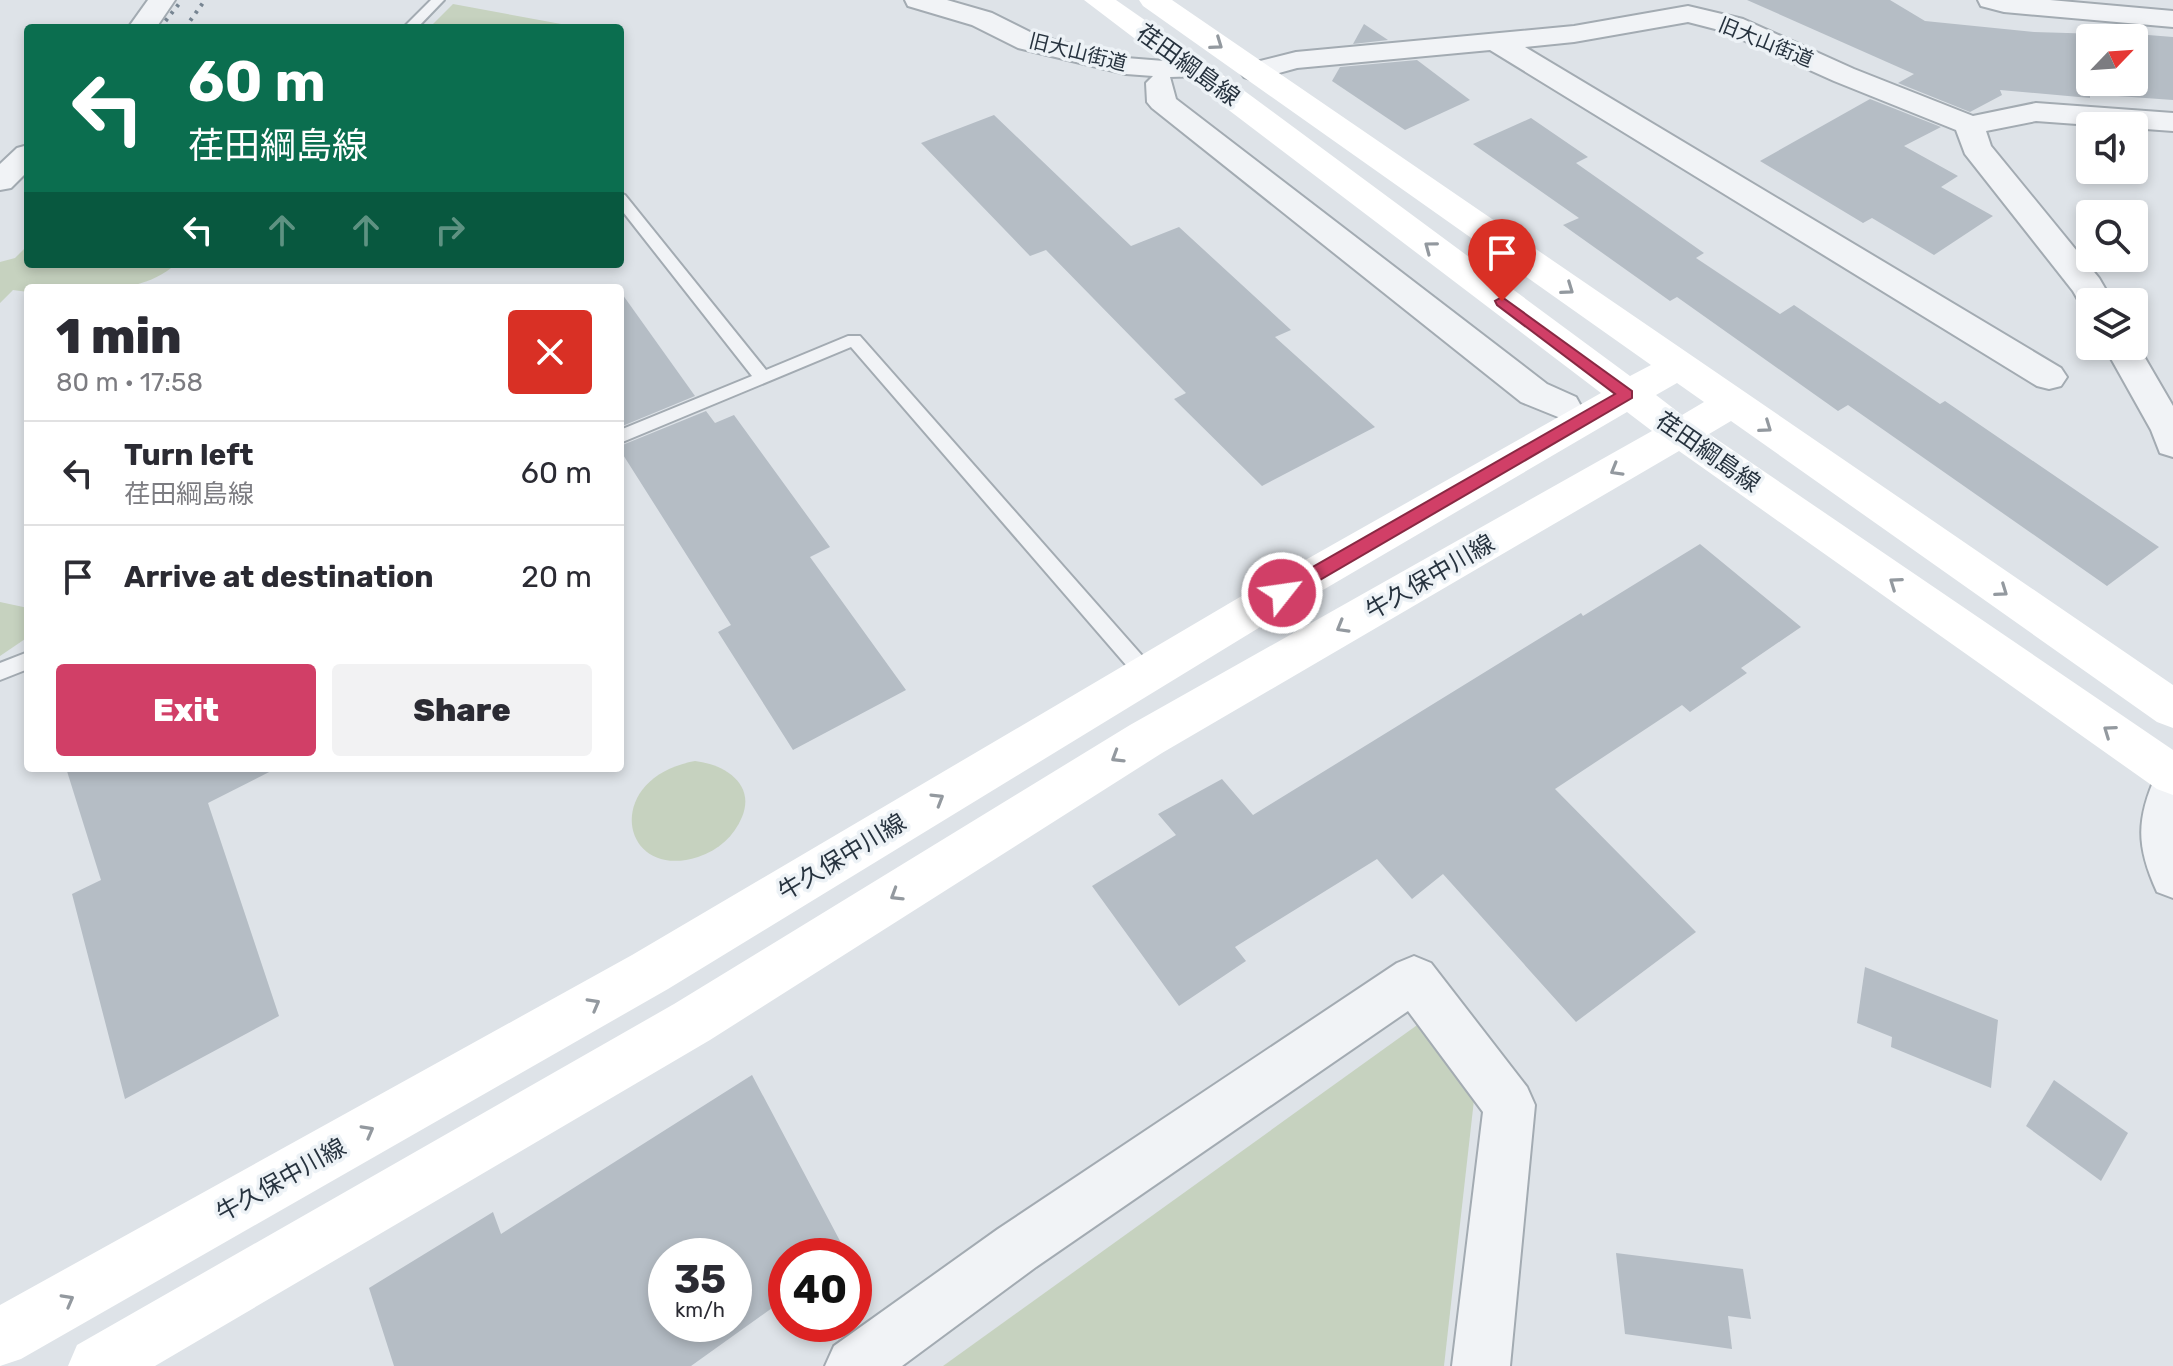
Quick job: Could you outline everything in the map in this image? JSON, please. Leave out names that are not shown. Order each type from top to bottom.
[{"type":"street","points":[[145,24],[162,0]]},
{"type":"street","name":"旧大山街道","points":[[918,0],[982,19],[1028,42],[1126,66],[1197,70]]},
{"type":"street","name":"荏田綱島線","points":[[1098,0],[1197,70],[1680,433],[2173,775]]},
{"type":"street","name":"荏田綱島線","points":[[1153,0],[2173,709]]},
{"type":"street","points":[[1991,0],[2004,4],[2173,19]]},
{"type":"street","name":"旧大山街道","points":[[1254,71],[1296,60],[1574,34],[1688,14],[1733,25],[1844,75],[1970,125]]},
{"type":"street","points":[[1495,41],[2049,377]]},
{"type":"street","points":[[1160,83],[1162,102],[1534,393],[1563,406]]},
{"type":"street","points":[[2088,288],[1976,148],[1970,125],[2036,112],[2173,122]]},
{"type":"street","points":[[0,181],[24,158]]},
{"type":"street","points":[[2129,360],[2171,437]]},
{"type":"street","name":"牛久保中川線","points":[[0,1338],[650,972],[1146,674],[1679,365]]},
{"type":"street","name":"牛久保中川線","points":[[98,1366],[692,1022],[1146,739],[1732,403]]},
{"type":"street","points":[[2124,421],[2171,437]]},
{"type":"street","points":[[2167,807],[2173,877]]},
{"type":"street","points":[[854,1366],[1017,1248],[1414,979],[1509,1105],[1481,1366]]},
{"type":"lane","points":[[414,24],[438,0]]},
{"type":"lane","points":[[624,203],[763,378]]},
{"type":"lane","points":[[624,435],[854,340],[1146,674]]},
{"type":"lane","points":[[0,672],[24,662]]},
{"type":"green space","points":[[453,4],[561,24],[433,24]]},
{"type":"green space","points":[[24,249],[24,268],[170,268],[138,284],[24,284],[24,291],[13,290],[0,303],[0,262],[15,258]]},
{"type":"green space","points":[[0,602],[24,607],[24,640],[0,656]]},
{"type":"green space","points":[[695,761],[726,771],[741,785],[745,805],[742,817],[725,842],[706,854],[672,861],[651,855],[638,842],[632,825],[634,805],[645,787],[665,771]]},
{"type":"green space","points":[[1420,1023],[1475,1091],[1444,1366],[943,1366]]},
{"type":"building","points":[[1747,0],[1890,0],[1925,21],[2076,33],[2076,96],[2090,98],[2000,90],[2002,95],[1970,112],[1898,83],[1914,74]]},
{"type":"building","points":[[1364,24],[1388,40],[1353,44]]},
{"type":"building","points":[[2148,35],[2173,37],[2173,100],[2118,96],[2148,96]]},
{"type":"building","points":[[1417,60],[1470,100],[1405,130],[1332,81],[1340,67]]},
{"type":"building","points":[[1870,99],[1941,127],[1904,146],[1958,176],[1941,187],[1993,216],[1934,255],[1872,218],[1863,223],[1760,161]]},
{"type":"building","points":[[994,115],[1131,246],[1179,227],[1291,330],[1275,337],[1375,427],[1262,486],[1174,399],[1186,393],[1046,250],[1030,256],[921,143]]},
{"type":"building","points":[[1531,118],[1588,157],[1576,163],[1704,253],[1696,258],[1780,314],[1794,305],[1940,404],[1945,401],[2159,547],[2107,586],[1848,405],[1838,411],[1677,297],[1670,301],[1563,225],[1579,218],[1473,144]]},
{"type":"building","points":[[624,297],[695,396],[624,425]]},
{"type":"building","points":[[706,411],[715,423],[734,415],[830,547],[810,557],[906,690],[793,750],[718,632],[731,625],[624,456],[624,444]]},
{"type":"building","points":[[1700,544],[1801,627],[1741,668],[1747,673],[1690,712],[1682,705],[1555,789],[1696,932],[1576,1022],[1443,874],[1412,899],[1377,859],[1235,947],[1246,961],[1179,1006],[1092,886],[1176,835],[1158,814],[1222,779],[1253,815],[1581,613],[1583,616]]},
{"type":"building","points":[[67,772],[269,772],[208,803],[279,1016],[125,1099],[72,894],[101,880]]},
{"type":"building","points":[[1865,967],[1998,1020],[1991,1088],[1891,1047],[1892,1037],[1857,1023]]},
{"type":"building","points":[[752,1075],[838,1238],[768,1238],[768,1311],[752,1322],[752,1238],[648,1238],[648,1342],[725,1342],[691,1366],[394,1366],[369,1288],[493,1212],[501,1234]]},
{"type":"building","points":[[2054,1080],[2128,1133],[2101,1181],[2026,1126]]},
{"type":"building","points":[[1616,1253],[1743,1269],[1751,1319],[1728,1316],[1732,1349],[1625,1334]]},
{"type":"railway","points":[[163,24],[182,0]]},
{"type":"railway","points":[[188,24],[205,0]]},
{"type":"route","points":[[1282,593],[1627,394],[1502,301]]}]
